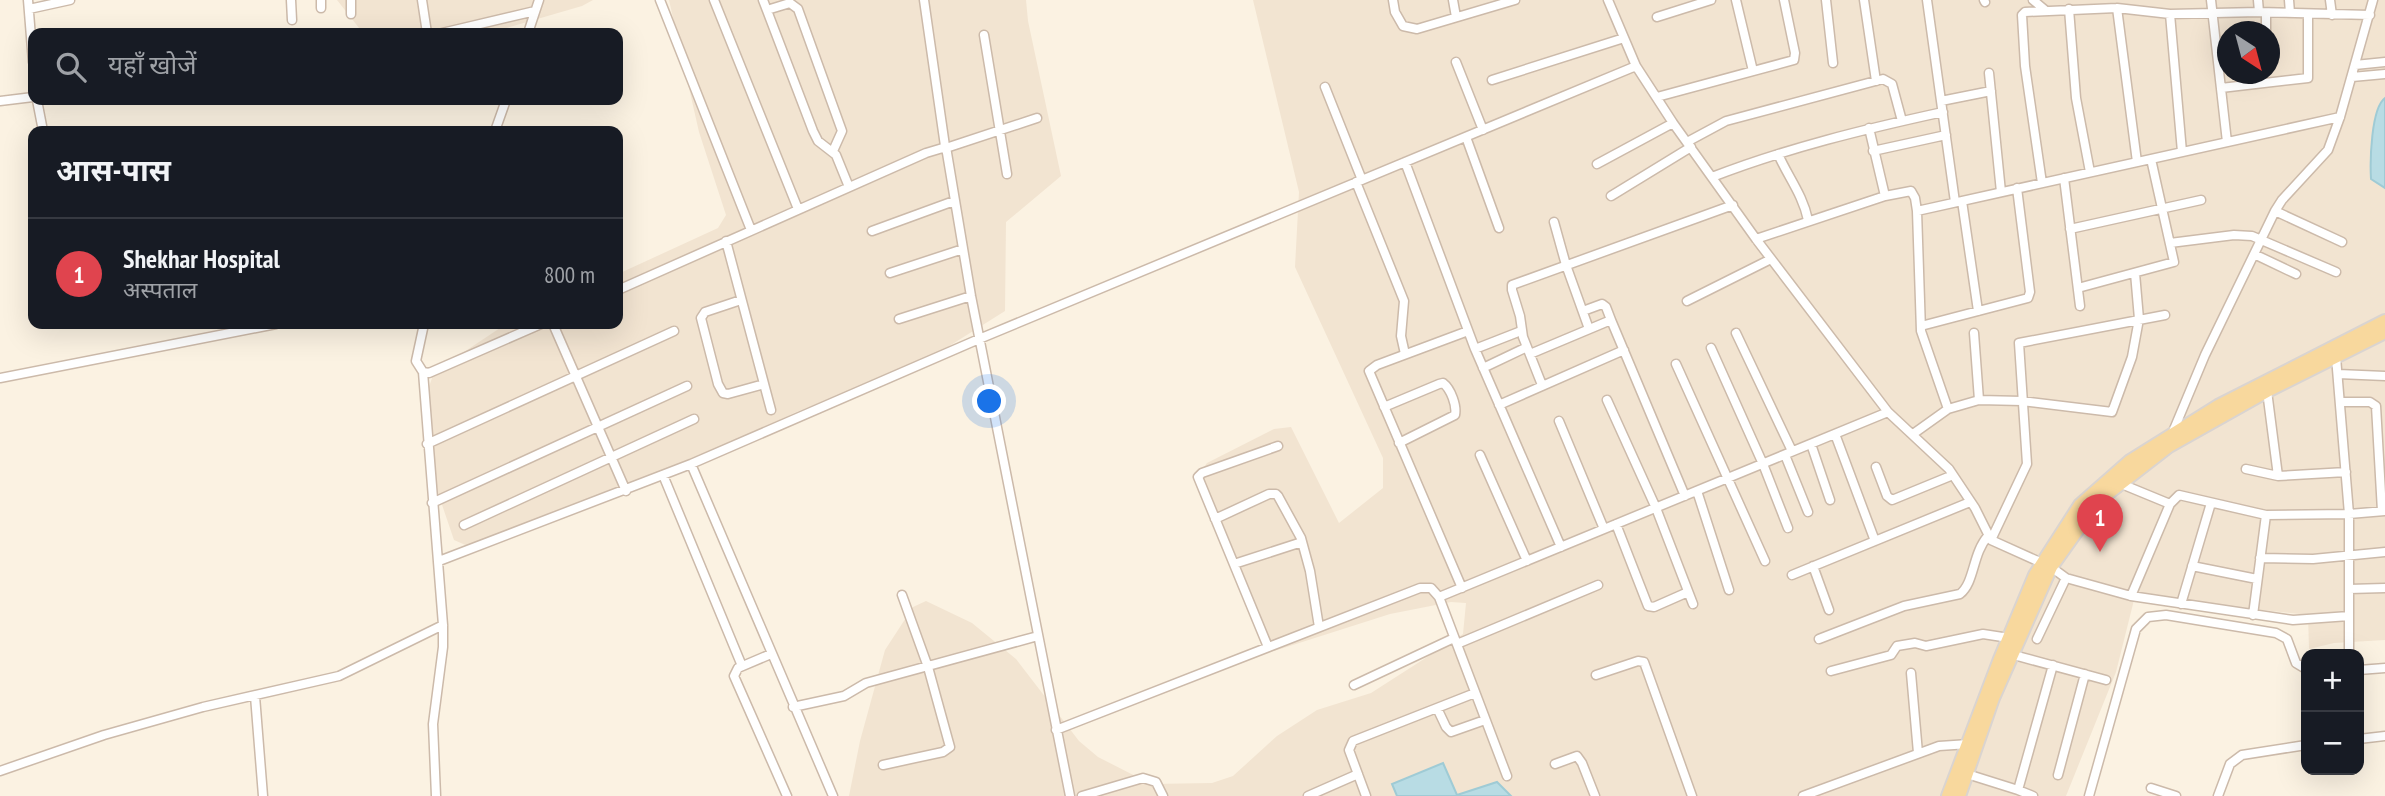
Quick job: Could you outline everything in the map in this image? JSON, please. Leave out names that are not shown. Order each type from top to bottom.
[{"type":"main road","points":[[2008,653],[2009,638],[2081,505],[2111,475],[2218,406],[2385,321]]},
{"type":"main road","points":[[1948,796],[1993,698],[2008,653],[2047,565],[2098,502],[2169,446],[2267,391],[2385,332]]},
{"type":"main road","points":[[1959,796],[1967,774],[1972,745]]},
{"type":"street","points":[[30,28],[28,5],[70,0]]},
{"type":"street","points":[[291,0],[292,20]]},
{"type":"street","points":[[351,0],[351,14]]},
{"type":"street","points":[[422,0],[426,28]]},
{"type":"street","points":[[530,28],[539,0]]},
{"type":"street","points":[[660,0],[751,230]]},
{"type":"street","points":[[714,0],[798,209]]},
{"type":"street","points":[[763,0],[813,131],[818,141],[833,151],[849,187]]},
{"type":"street","points":[[924,0],[971,296],[1070,796]]},
{"type":"street","points":[[1392,0],[1395,12],[1404,26],[1417,29],[1490,4],[1515,0]]},
{"type":"street","points":[[1453,0],[1456,17]]},
{"type":"street","points":[[1608,0],[1636,66],[1673,123],[1756,239],[1888,412],[1953,475],[1990,538],[2047,565],[2066,578],[2132,596],[2253,615],[2312,621],[2349,616]]},
{"type":"street","points":[[1657,17],[1711,0]]},
{"type":"street","points":[[1736,0],[1753,71]]},
{"type":"street","points":[[1657,97],[1794,60],[1795,53],[1784,0]]},
{"type":"street","points":[[1826,0],[1833,63]]},
{"type":"street","points":[[1864,0],[1876,80]]},
{"type":"street","points":[[1927,0],[1945,135],[1979,312]]},
{"type":"street","points":[[2033,0],[2045,10]]},
{"type":"street","points":[[2211,0],[2227,142]]},
{"type":"street","points":[[2258,0],[2264,21]]},
{"type":"street","points":[[2289,0],[2290,13]]},
{"type":"street","points":[[2330,0],[2332,15]]},
{"type":"street","points":[[2172,434],[2205,355],[2256,255],[2275,211],[2328,150],[2356,65],[2373,0]]},
{"type":"street","points":[[767,10],[790,3],[798,9],[842,131],[833,151]]},
{"type":"street","points":[[2042,183],[2025,66],[2022,15],[2025,12],[2117,8],[2170,14],[2263,12],[2370,15]]},
{"type":"street","points":[[2117,8],[2137,162]]},
{"type":"street","points":[[2069,9],[2076,98],[2091,172]]},
{"type":"street","points":[[463,28],[535,11]]},
{"type":"street","points":[[2170,14],[2182,152]]},
{"type":"street","points":[[2280,78],[2308,78],[2308,14]]},
{"type":"street","points":[[984,35],[1007,174]]},
{"type":"street","points":[[1492,80],[1624,38]]},
{"type":"street","points":[[1456,62],[1483,130]]},
{"type":"street","points":[[2356,65],[2385,62]]},
{"type":"street","points":[[439,561],[626,491],[979,339],[1636,66]]},
{"type":"street","points":[[1989,73],[2001,192]]},
{"type":"street","points":[[2352,77],[2385,74]]},
{"type":"street","points":[[1611,196],[1726,121],[1876,80],[1887,79],[1892,83],[1902,121]]},
{"type":"street","points":[[2221,88],[2239,84]]},
{"type":"street","points":[[1325,87],[1404,301],[1401,336],[1405,354]]},
{"type":"street","points":[[1941,101],[1991,91]]},
{"type":"street","points":[[0,101],[28,99]]},
{"type":"street","points":[[36,105],[42,126]]},
{"type":"street","points":[[497,126],[504,105]]},
{"type":"street","points":[[1712,177],[1778,154],[1869,128],[1943,112]]},
{"type":"street","points":[[1917,211],[2340,117]]},
{"type":"street","points":[[623,288],[798,209],[946,147],[1037,118]]},
{"type":"street","points":[[1597,164],[1673,123]]},
{"type":"street","points":[[1869,128],[1885,196]]},
{"type":"street","points":[[1873,151],[1945,135]]},
{"type":"street","points":[[1466,136],[1499,228]]},
{"type":"street","points":[[1778,154],[1804,201],[1808,220]]},
{"type":"street","points":[[2078,288],[2174,262],[2151,159]]},
{"type":"street","points":[[1405,162],[1475,349],[1561,547]]},
{"type":"street","points":[[2064,178],[2080,306]]},
{"type":"street","points":[[1921,326],[2025,300],[2030,295],[2017,188]]},
{"type":"street","points":[[1756,239],[1885,196],[1911,191],[1917,211],[1921,326],[1948,409]]},
{"type":"street","points":[[2070,229],[2201,200]]},
{"type":"street","points":[[872,232],[954,201]]},
{"type":"street","points":[[1542,384],[1521,331],[1520,316],[1511,289],[1513,285],[1733,205]]},
{"type":"street","points":[[2275,211],[2342,242]]},
{"type":"street","points":[[1554,222],[1589,329]]},
{"type":"street","points":[[2170,243],[2243,234],[2336,272]]},
{"type":"street","points":[[726,241],[771,410]]},
{"type":"street","points":[[890,273],[963,250]]},
{"type":"street","points":[[2256,255],[2295,274]]},
{"type":"street","points":[[1687,301],[1771,259]]},
{"type":"street","points":[[1913,434],[1948,409],[1979,400],[2022,401],[2112,412],[2132,357],[2139,319],[2135,273]]},
{"type":"street","points":[[899,319],[971,296]]},
{"type":"street","points":[[741,300],[705,312],[701,318],[718,384],[723,393],[728,394],[764,384]]},
{"type":"street","points":[[1583,311],[1602,304],[1606,307],[1685,496]]},
{"type":"street","points":[[1819,639],[1904,607],[1960,594],[1966,589],[1977,551],[1990,538],[2027,464],[2018,345],[2021,342],[2165,315]]},
{"type":"street","points":[[1483,368],[1611,320]]},
{"type":"street","points":[[0,379],[251,329]]},
{"type":"street","points":[[423,329],[416,362],[423,372],[443,625],[443,647],[433,724],[436,796]]},
{"type":"street","points":[[423,372],[433,373],[530,329]]},
{"type":"street","points":[[555,329],[626,491]]},
{"type":"street","points":[[427,444],[674,331]]},
{"type":"street","points":[[1462,588],[1369,371],[1377,365],[1468,331]]},
{"type":"street","points":[[1475,349],[1521,331]]},
{"type":"street","points":[[1975,332],[1979,400]]},
{"type":"street","points":[[1736,333],[1789,453],[1808,512]]},
{"type":"street","points":[[1711,348],[1763,464],[1788,528]]},
{"type":"street","points":[[1499,405],[1624,350]]},
{"type":"street","points":[[2336,357],[2349,514],[2349,649]]},
{"type":"street","points":[[1676,365],[1765,561]]},
{"type":"street","points":[[2338,374],[2385,376]]},
{"type":"street","points":[[1384,407],[1438,384],[1443,383],[1449,387],[1455,415],[1399,443]]},
{"type":"street","points":[[432,503],[687,386]]},
{"type":"street","points":[[2267,391],[2278,476]]},
{"type":"street","points":[[1608,400],[1656,508],[1693,604]]},
{"type":"street","points":[[2132,596],[2170,505],[2179,495],[2266,515],[2384,511],[2376,406],[2370,402],[2340,402]]},
{"type":"street","points":[[1439,597],[1888,412]]},
{"type":"street","points":[[464,525],[694,419]]},
{"type":"street","points":[[1559,421],[1604,529]]},
{"type":"street","points":[[1835,434],[1875,541]]},
{"type":"street","points":[[1811,444],[1830,500]]},
{"type":"street","points":[[1268,647],[1199,474],[1278,446]]},
{"type":"street","points":[[1480,455],[1527,561]]},
{"type":"street","points":[[691,464],[832,796]]},
{"type":"street","points":[[1876,467],[1887,496],[1892,500],[1953,475]]},
{"type":"street","points":[[2246,470],[2278,476],[2346,472]]},
{"type":"street","points":[[663,475],[743,666]]},
{"type":"street","points":[[2119,483],[2170,505]]},
{"type":"street","points":[[1698,491],[1729,590]]},
{"type":"street","points":[[1215,519],[1269,494],[1276,494],[1296,525],[1302,542],[1310,571],[1319,627]]},
{"type":"street","points":[[1792,575],[1970,502]]},
{"type":"street","points":[[2181,604],[2211,503]]},
{"type":"street","points":[[2253,615],[2266,515]]},
{"type":"street","points":[[1616,524],[1648,606],[1654,607],[1688,592]]},
{"type":"street","points":[[1234,564],[1302,542]]},
{"type":"street","points":[[2260,558],[2301,559],[2385,552]]},
{"type":"street","points":[[2192,565],[2258,579]]},
{"type":"street","points":[[1813,566],[1829,610]]},
{"type":"street","points":[[2036,639],[2066,578]]},
{"type":"street","points":[[1354,685],[1598,585]]},
{"type":"street","points":[[1056,730],[1420,588],[1431,588],[1439,597],[1507,776]]},
{"type":"street","points":[[2349,589],[2385,588]]},
{"type":"street","points":[[883,765],[943,752],[950,747],[928,667],[902,595]]},
{"type":"street","points":[[2089,796],[2136,629],[2148,617],[2166,615],[2276,633],[2287,639],[2295,663],[2301,666]]},
{"type":"street","points":[[0,771],[104,735],[204,707],[350,672],[443,625]]},
{"type":"street","points":[[1831,671],[1891,655],[1897,646],[1915,643],[1926,646],[1983,634],[2009,638]]},
{"type":"street","points":[[793,707],[837,698],[866,683],[1038,636]]},
{"type":"street","points":[[2008,653],[2106,680]]},
{"type":"street","points":[[771,654],[743,666],[735,671],[734,676],[787,796]]},
{"type":"street","points":[[1596,675],[1638,661],[1644,662],[1692,796]]},
{"type":"street","points":[[2018,790],[2053,665]]},
{"type":"street","points":[[2364,670],[2385,668]]},
{"type":"street","points":[[1911,673],[1918,753]]},
{"type":"street","points":[[2058,775],[2085,674]]},
{"type":"street","points":[[1366,796],[1349,750],[1353,741],[1475,693]]},
{"type":"street","points":[[255,696],[262,796]]},
{"type":"street","points":[[1437,708],[1451,732],[1485,720]]},
{"type":"street","points":[[2364,738],[2385,736]]},
{"type":"street","points":[[1802,796],[1918,753],[1949,744],[1972,745]]},
{"type":"street","points":[[2218,796],[2225,775],[2236,758],[2250,752],[2301,746]]},
{"type":"street","points":[[1555,764],[1577,756],[1595,796]]},
{"type":"street","points":[[1312,795],[1358,774]]},
{"type":"street","points":[[1967,774],[2034,796]]},
{"type":"street","points":[[1082,796],[1143,778],[1156,782],[1163,796]]},
{"type":"street","points":[[1830,786],[1832,796]]},
{"type":"street","points":[[2151,788],[2176,796]]},
{"type":"shaded area","points":[[337,0],[593,0],[582,6],[506,28],[359,28]]},
{"type":"shaded area","points":[[669,0],[1026,0],[1028,21],[1061,176],[1006,222],[1005,311],[927,360],[794,413],[708,457],[470,547],[454,540],[438,493],[426,396],[434,372],[498,329],[623,329],[623,272],[718,228],[726,215],[699,132]]},
{"type":"shaded area","points":[[1253,0],[2385,0],[2385,640],[2334,643],[2309,649],[2308,615],[2135,596],[2116,672],[2066,796],[849,796],[860,741],[885,650],[913,607],[926,601],[972,623],[1016,659],[1079,741],[1098,757],[1151,784],[1212,783],[1233,776],[1277,736],[1317,710],[1371,693],[1463,634],[1466,603],[1451,602],[1390,614],[1274,651],[1255,625],[1196,478],[1207,463],[1274,429],[1291,427],[1339,523],[1383,488],[1383,458],[1295,267],[1299,192]]},
{"type":"water","points":[[2385,98],[2385,188],[2371,179],[2371,148],[2377,112]]},
{"type":"water","points":[[1443,763],[1457,795],[1497,782],[1511,796],[1397,796],[1392,784]]},
{"type":"place","name":"Shekhar Hospital","points":[[2100,552]]}]
